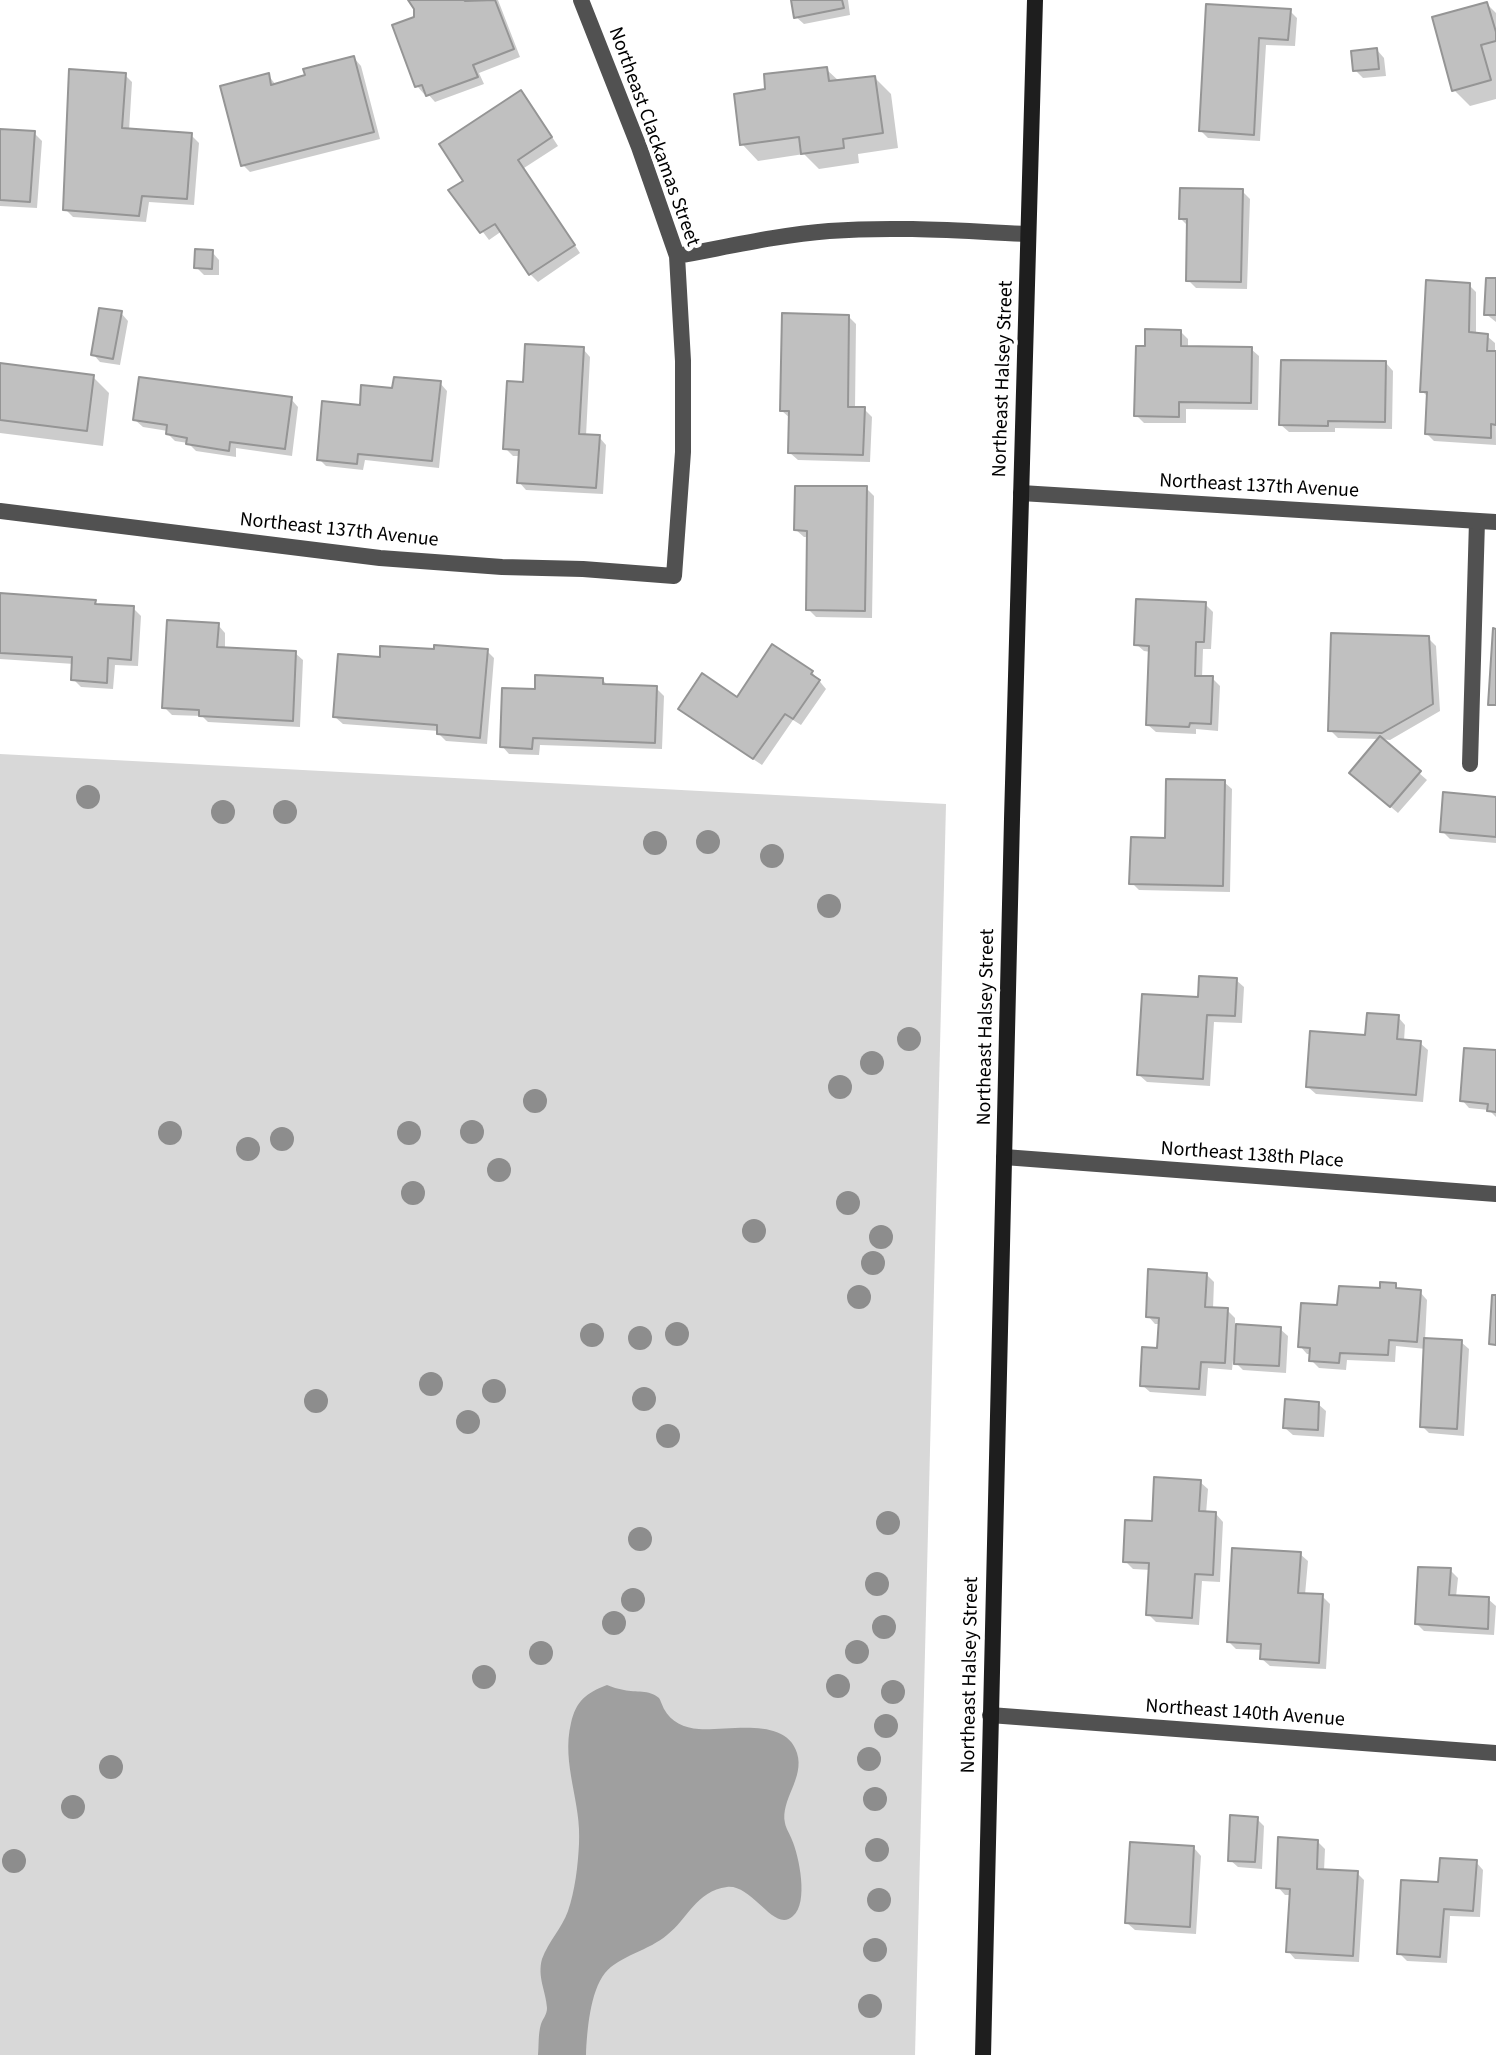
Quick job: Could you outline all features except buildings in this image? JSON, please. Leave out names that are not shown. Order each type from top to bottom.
[{"type":"main road","name":"Northeast Halsey Street","points":[[983,2055],[1035,0]]},
{"type":"street","name":"Northeast Clackamas Street","points":[[583,1],[677,256],[683,361],[683,452],[674,576]]},
{"type":"street","points":[[677,256],[828,231],[901,228],[1028,234]]},
{"type":"street","name":"Northeast 137th Avenue","points":[[1021,493],[1496,522]]},
{"type":"street","name":"Northeast 137th Avenue","points":[[0,511],[380,558],[674,576]]},
{"type":"street","points":[[1470,764],[1477,521]]},
{"type":"street","name":"Northeast 138th Place","points":[[1004,1157],[1496,1194]]},
{"type":"street","name":"Northeast 140th Avenue","points":[[990,1715],[1496,1753]]},
{"type":"shaded area","points":[[0,754],[946,804],[915,2055],[0,2055]]},
{"type":"shaded area","points":[[607,1685],[655,1695],[678,1724],[699,1729],[769,1730],[791,1741],[799,1762],[784,1814],[800,1868],[801,1901],[798,1910],[786,1920],[778,1919],[737,1888],[727,1887],[708,1894],[667,1935],[618,1962],[605,1973],[593,2001],[586,2055],[538,2055],[540,2028],[547,2008],[541,1978],[542,1959],[568,1911],[578,1861],[578,1814],[568,1753],[571,1723],[583,1699]]}]
